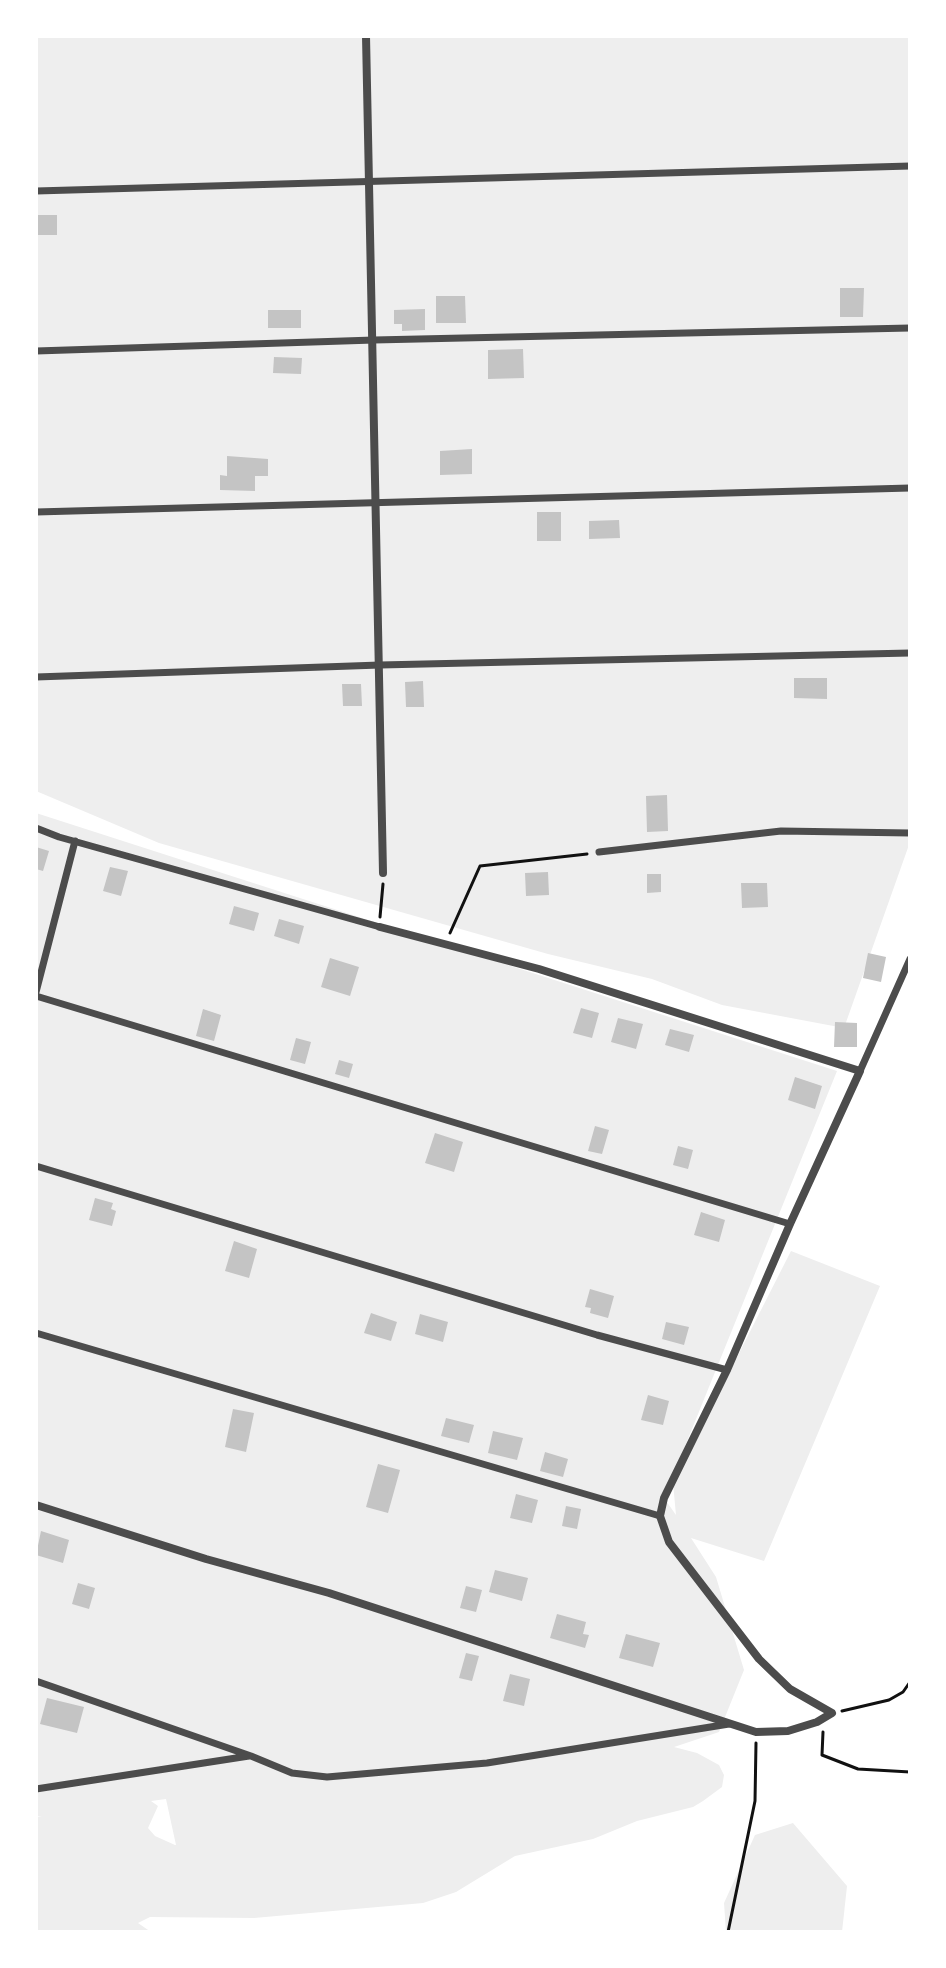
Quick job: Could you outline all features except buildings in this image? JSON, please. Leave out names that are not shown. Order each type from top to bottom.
[{"type":"street","points":[[366,36],[383,873]]},
{"type":"street","points":[[36,191],[910,166]]},
{"type":"street","points":[[36,351],[910,328]]},
{"type":"street","points":[[36,512],[910,488]]},
{"type":"street","points":[[36,677],[380,665],[910,653]]},
{"type":"street","points":[[36,828],[380,927],[539,969],[860,1071]]},
{"type":"street","points":[[599,852],[781,831],[910,833]]},
{"type":"street","points":[[75,841],[36,994],[790,1224]]},
{"type":"street","points":[[36,1505],[206,1559],[329,1593],[756,1732],[788,1731],[817,1722],[832,1713],[790,1689],[759,1659],[669,1542],[660,1516],[664,1498],[727,1370],[910,959]]},
{"type":"street","points":[[36,1166],[597,1335],[727,1370]]},
{"type":"street","points":[[36,1333],[660,1516]]},
{"type":"street","points":[[36,1681],[292,1773],[327,1777],[487,1763],[735,1723]]},
{"type":"street","points":[[36,1789],[251,1756]]},
{"type":"path","points":[[445,944],[480,866],[599,852]]},
{"type":"path","points":[[380,927],[383,873]]},
{"type":"path","points":[[910,1682],[903,1692],[889,1700],[832,1713],[822,1734],[822,1755],[858,1769],[910,1772]]},
{"type":"path","points":[[728,1932],[755,1801],[756,1732]]},
{"type":"shaded area","points":[[36,36],[910,36],[910,842],[844,1028],[722,1005],[652,979],[548,954],[159,843],[36,791]]},
{"type":"shaded area","points":[[36,813],[837,1071],[664,1498],[676,1515],[673,1483],[791,1251],[880,1286],[764,1561],[691,1538],[716,1577],[744,1670],[719,1732],[674,1747],[697,1753],[719,1765],[724,1775],[722,1787],[693,1807],[637,1821],[593,1839],[515,1856],[456,1892],[423,1903],[254,1918],[150,1917],[138,1923],[151,1932],[36,1932],[36,1817],[42,1816],[36,1816]],"holes":[[[166,1799],[176,1845],[155,1836],[148,1828],[158,1806],[151,1801]]]},
{"type":"shaded area","points":[[793,1823],[847,1886],[842,1932],[726,1932],[724,1903],[755,1835]]}]
